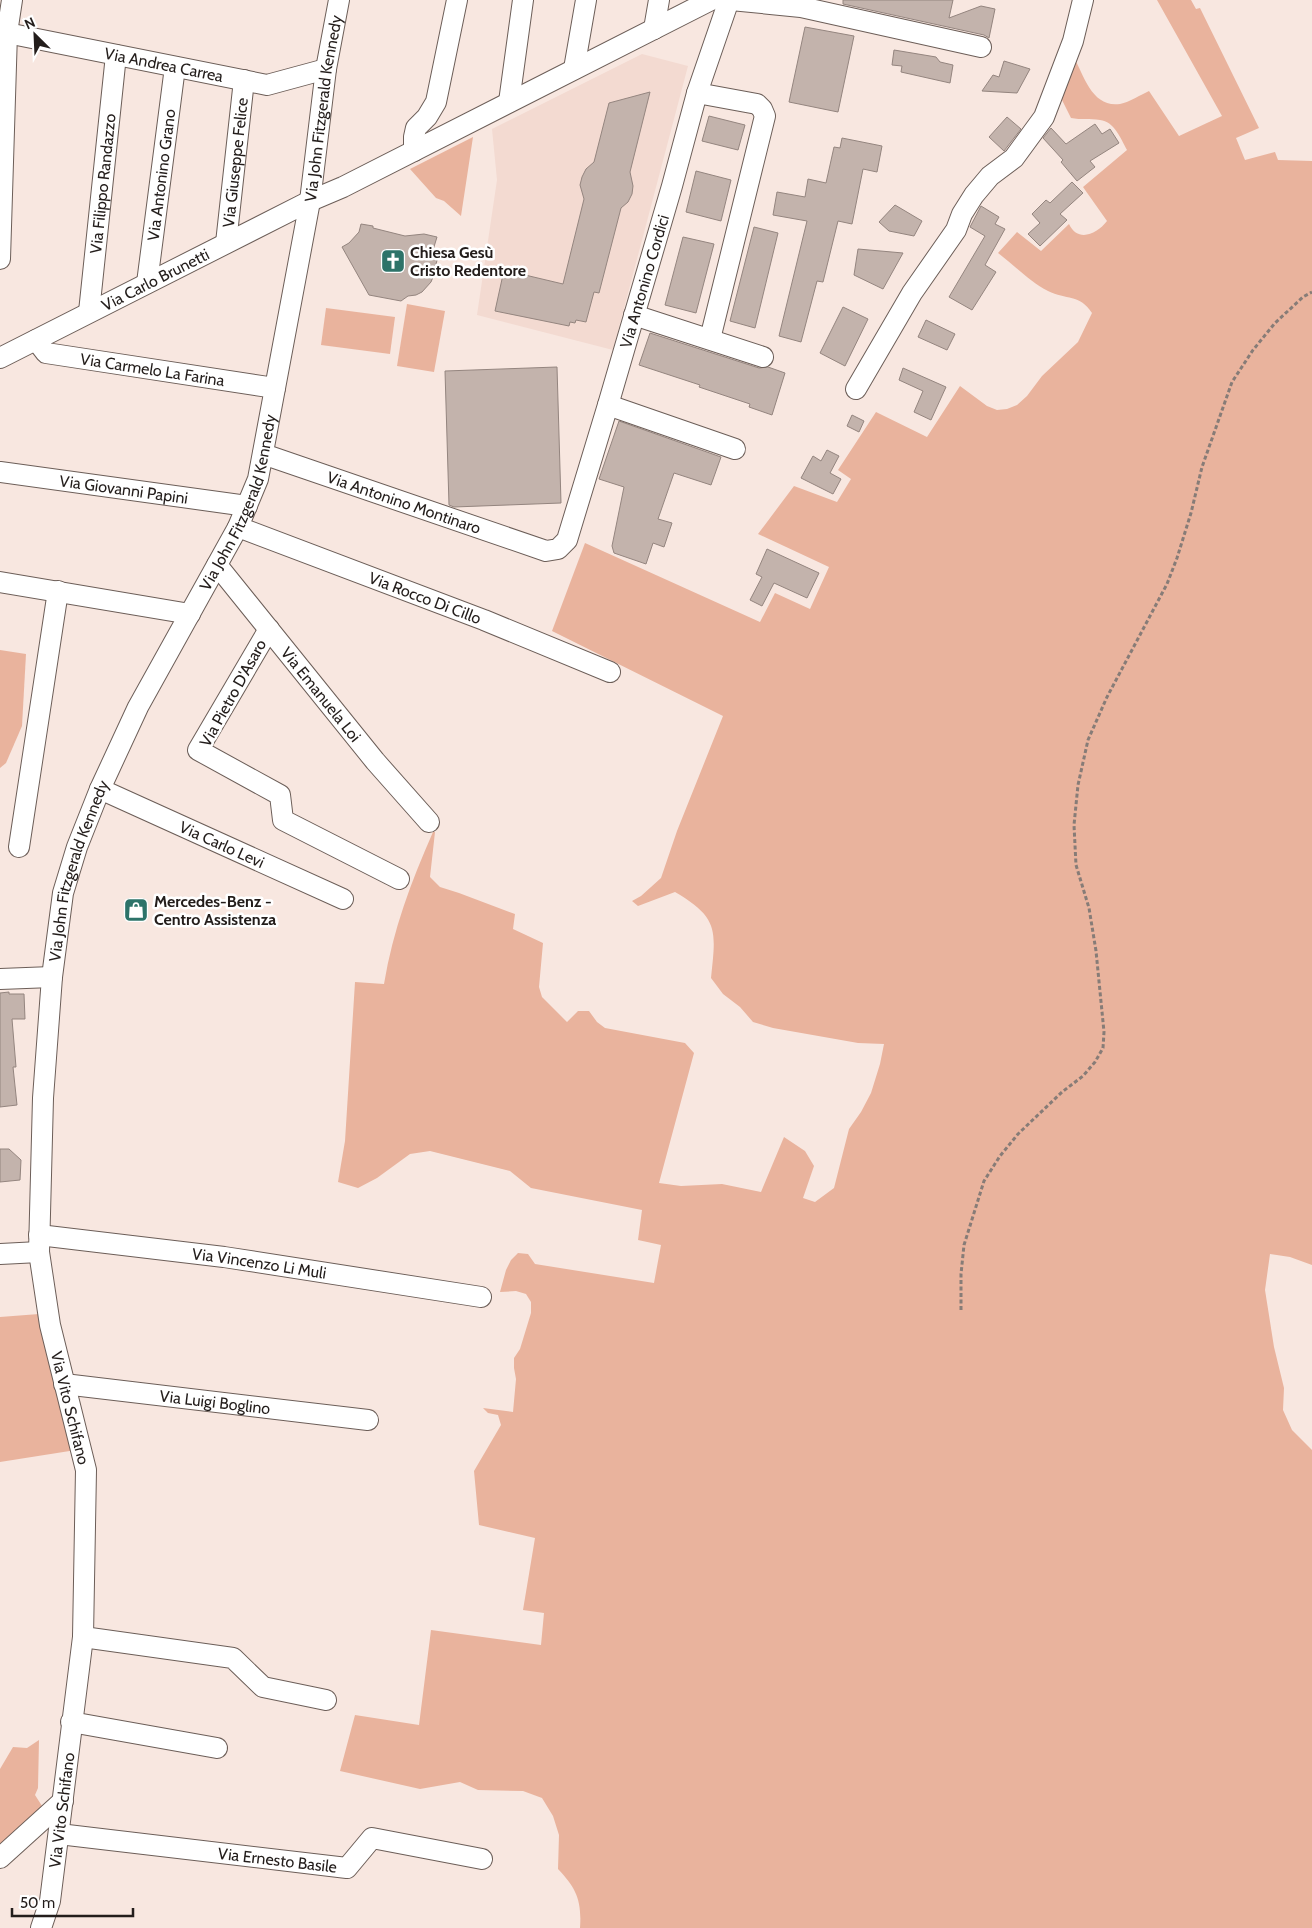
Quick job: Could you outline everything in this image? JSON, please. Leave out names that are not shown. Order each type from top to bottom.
[{"type":"street","points":[[0,259],[3,31],[12,0]]},
{"type":"street","name":"Via John Fitzgerald Kennedy","points":[[52,977],[63,893],[76,846],[138,707],[238,527],[258,479],[310,200],[326,69],[339,0]]},
{"type":"street","points":[[414,151],[416,128],[427,117],[436,102],[457,0]]},
{"type":"street","points":[[509,102],[523,0]]},
{"type":"street","points":[[574,69],[586,0]]},
{"type":"street","points":[[654,29],[659,0]]},
{"type":"street","name":"Via Carlo Brunetti","points":[[0,358],[310,200],[343,187],[711,0]]},
{"type":"street","points":[[730,0],[801,7],[981,47]]},
{"type":"street","name":"Via Antonino Cordici","points":[[546,551],[558,549],[567,540],[672,186],[697,93],[730,0]]},
{"type":"street","points":[[856,389],[912,293],[956,230],[974,194],[990,176],[1014,158],[1044,117],[1073,41],[1083,0]]},
{"type":"street","name":"Via Andrea Carrea","points":[[3,31],[267,85],[326,69]]},
{"type":"street","name":"Via Filippo Randazzo","points":[[89,312],[116,55]]},
{"type":"street","name":"Via Antonino Grano","points":[[147,283],[175,67]]},
{"type":"street","name":"Via Giuseppe Felice","points":[[226,243],[244,80]]},
{"type":"street","points":[[697,93],[757,104],[762,109],[764,116],[710,339]]},
{"type":"street","points":[[634,314],[764,357]]},
{"type":"street","name":"Via Carmelo La Farina","points":[[36,340],[46,353],[275,388]]},
{"type":"street","points":[[608,405],[734,449]]},
{"type":"street","name":"Via Antonino Montinaro","points":[[263,454],[546,551]]},
{"type":"street","name":"Via Giovanni Papini","points":[[0,472],[247,506]]},
{"type":"street","name":"Via Rocco Di Cillo","points":[[238,527],[484,620],[610,672]]},
{"type":"street","name":"Via Emanuela Loi","points":[[217,565],[375,761],[429,822]]},
{"type":"street","points":[[0,582],[190,614]]},
{"type":"street","points":[[19,847],[58,591]]},
{"type":"street","name":"Via Pietro D'Asaro","points":[[269,630],[198,750],[280,795],[283,820],[399,879]]},
{"type":"street","name":"Via Carlo Levi","points":[[100,790],[343,899]]},
{"type":"street","points":[[0,978],[52,977]]},
{"type":"street","name":"Via Vito Schifano","points":[[41,1928],[50,1901],[83,1638],[86,1470],[50,1325],[39,1243],[43,1098],[52,977]]},
{"type":"street","name":"Via Vincenzo Li Muli","points":[[0,1254],[39,1243],[224,1257],[481,1297]]},
{"type":"street","name":"Via Luigi Boglino","points":[[64,1384],[368,1420]]},
{"type":"street","points":[[83,1638],[233,1658],[263,1687],[326,1700]]},
{"type":"street","points":[[71,1722],[217,1748]]},
{"type":"street","points":[[0,1858],[63,1801]]},
{"type":"street","name":"Via Ernesto Basile","points":[[59,1834],[347,1868],[372,1838],[482,1859]]},
{"type":"path","points":[[961,1310],[961,1274],[964,1245],[984,1181],[1000,1156],[1018,1134],[1062,1092],[1083,1076],[1095,1062],[1103,1048],[1104,1032],[1096,951],[1088,908],[1076,864],[1074,825],[1078,786],[1088,740],[1107,697],[1166,584],[1177,558],[1191,513],[1202,467],[1232,382],[1253,350],[1275,323],[1302,297],[1312,292]]},
{"type":"shaded area","points":[[1157,0],[1191,0],[1196,9],[1200,8],[1259,128],[1236,138],[1245,160],[1275,152],[1278,160],[1312,161],[1312,1265],[1290,1257],[1270,1254],[1265,1290],[1274,1347],[1284,1388],[1283,1410],[1292,1430],[1312,1450],[1312,1928],[580,1928],[579,1902],[569,1882],[558,1869],[559,1835],[553,1816],[542,1798],[523,1791],[478,1790],[460,1782],[420,1789],[340,1771],[355,1715],[419,1725],[431,1630],[541,1645],[544,1613],[523,1610],[535,1538],[479,1525],[474,1471],[501,1425],[498,1415],[488,1413],[483,1408],[513,1412],[516,1379],[514,1358],[520,1349],[531,1313],[531,1302],[526,1294],[516,1291],[500,1292],[511,1260],[518,1253],[528,1254],[535,1264],[654,1283],[661,1245],[638,1240],[642,1210],[531,1188],[510,1171],[430,1151],[410,1154],[377,1178],[358,1188],[338,1182],[345,1141],[355,982],[384,984],[392,944],[410,888],[433,832],[435,832],[430,877],[440,887],[515,914],[513,929],[543,943],[539,987],[542,997],[567,1022],[578,1011],[589,1011],[597,1022],[605,1028],[685,1043],[694,1053],[659,1183],[681,1186],[722,1184],[761,1192],[784,1137],[805,1151],[814,1166],[803,1198],[815,1202],[834,1188],[849,1129],[871,1093],[884,1044],[858,1043],[773,1028],[753,1022],[740,1007],[723,994],[711,978],[714,948],[713,937],[707,918],[700,910],[675,892],[638,906],[632,901],[641,896],[661,878],[677,831],[723,716],[552,631],[585,543],[760,622],[775,593],[810,609],[829,567],[758,534],[794,486],[837,502],[851,479],[838,470],[876,412],[927,437],[960,386],[987,406],[997,410],[1017,405],[1027,396],[1042,376],[1078,342],[1092,313],[1078,300],[1055,294],[1041,287],[998,253],[1017,232],[1041,251],[1069,224],[1073,230],[1082,235],[1098,230],[1107,221],[1083,187],[1127,150],[1113,127],[1105,121],[1071,118],[1062,100],[1074,57],[1086,82],[1096,96],[1111,104],[1120,104],[1149,91],[1179,136],[1222,116]]},
{"type":"shaded area","points":[[642,54],[688,66],[613,350],[477,315],[497,180],[492,129]]},
{"type":"shaded area","points":[[473,137],[461,216],[444,201],[436,198],[410,169]]},
{"type":"shaded area","points":[[407,304],[445,311],[434,372],[397,366]]},
{"type":"shaded area","points":[[326,308],[395,317],[390,354],[321,345]]},
{"type":"shaded area","points":[[0,650],[26,654],[22,726],[6,763],[0,768]]},
{"type":"shaded area","points":[[39,1314],[76,1450],[0,1462],[0,1317]]},
{"type":"shaded area","points":[[39,1740],[38,1788],[35,1795],[42,1806],[0,1846],[0,1769],[13,1747],[27,1748]]},
{"type":"building","points":[[843,0],[953,0],[949,18],[981,6],[995,9],[989,38],[984,35],[843,4]]},
{"type":"building","points":[[805,27],[854,36],[838,112],[789,102]]},
{"type":"building","points":[[894,50],[936,57],[940,62],[953,65],[950,83],[901,72],[902,66],[892,65]]},
{"type":"building","points":[[1004,61],[1030,69],[1017,93],[982,91],[993,75],[999,77]]},
{"type":"building","points":[[650,92],[630,172],[633,186],[632,194],[628,202],[621,208],[599,293],[594,292],[586,322],[576,320],[575,323],[570,322],[569,326],[495,311],[504,270],[563,284],[584,199],[580,185],[582,177],[586,169],[594,162],[609,103]]},
{"type":"building","points":[[709,116],[745,125],[738,150],[702,141]]},
{"type":"building","points":[[1007,117],[1021,129],[1004,151],[989,137]]},
{"type":"building","points":[[1095,124],[1102,134],[1110,129],[1119,143],[1090,161],[1095,167],[1077,181],[1061,162],[1063,160],[1043,138],[1051,128],[1066,144]]},
{"type":"building","points":[[842,138],[882,146],[877,172],[863,169],[852,224],[838,221],[823,282],[817,281],[801,342],[779,336],[807,221],[773,215],[777,192],[805,197],[808,179],[826,183],[834,147],[840,148]]},
{"type":"building","points":[[696,171],[731,180],[721,221],[686,212]]},
{"type":"building","points":[[1072,182],[1083,193],[1060,214],[1067,220],[1040,246],[1028,234],[1040,223],[1032,214],[1046,200],[1050,203]]},
{"type":"building","points":[[895,205],[922,221],[914,236],[889,231],[879,222]]},
{"type":"building","points":[[981,206],[999,217],[995,224],[1005,229],[985,265],[996,272],[972,310],[949,297],[985,236],[970,227]]},
{"type":"building","name":"Chiesa Gesù Cristo Redentore","points":[[361,224],[405,236],[424,234],[437,237],[433,250],[438,257],[432,273],[433,277],[422,292],[408,296],[401,301],[369,295],[342,247],[349,243],[359,232]]},
{"type":"building","points":[[754,227],[778,233],[755,328],[730,321]]},
{"type":"building","points":[[683,237],[714,244],[696,313],[665,305]]},
{"type":"building","points":[[858,249],[903,253],[883,289],[854,275]]},
{"type":"building","points":[[843,307],[868,319],[845,366],[820,353]]},
{"type":"building","points":[[926,320],[955,334],[947,350],[918,337]]},
{"type":"building","points":[[650,333],[759,368],[768,367],[785,373],[772,415],[749,407],[750,404],[699,387],[700,385],[639,365]]},
{"type":"building","points":[[557,367],[561,503],[454,507],[449,505],[445,371]]},
{"type":"building","points":[[903,368],[946,387],[931,420],[914,412],[923,391],[899,380]]},
{"type":"building","points":[[852,415],[864,421],[859,432],[847,426]]},
{"type":"building","points":[[619,421],[721,457],[711,485],[674,473],[658,519],[672,523],[664,547],[653,543],[646,564],[614,553],[612,546],[624,487],[599,479]]},
{"type":"building","points":[[827,450],[839,456],[830,473],[841,479],[833,494],[801,478],[813,456],[821,461]]},
{"type":"building","points":[[767,549],[819,573],[807,598],[774,583],[762,606],[750,600],[762,577],[756,574]]},
{"type":"building","points":[[9,992],[9,994],[24,994],[25,1019],[12,1019],[16,1067],[13,1067],[17,1105],[0,1107],[0,993]]},
{"type":"building","points":[[0,1149],[9,1149],[21,1160],[20,1180],[0,1182]]},
{"type":"place","name":"Chiesa Gesù Cristo Redentore","points":[[393,261]]},
{"type":"place","name":"Mercedes-Benz - Centro Assistenza","points":[[136,910]]}]
